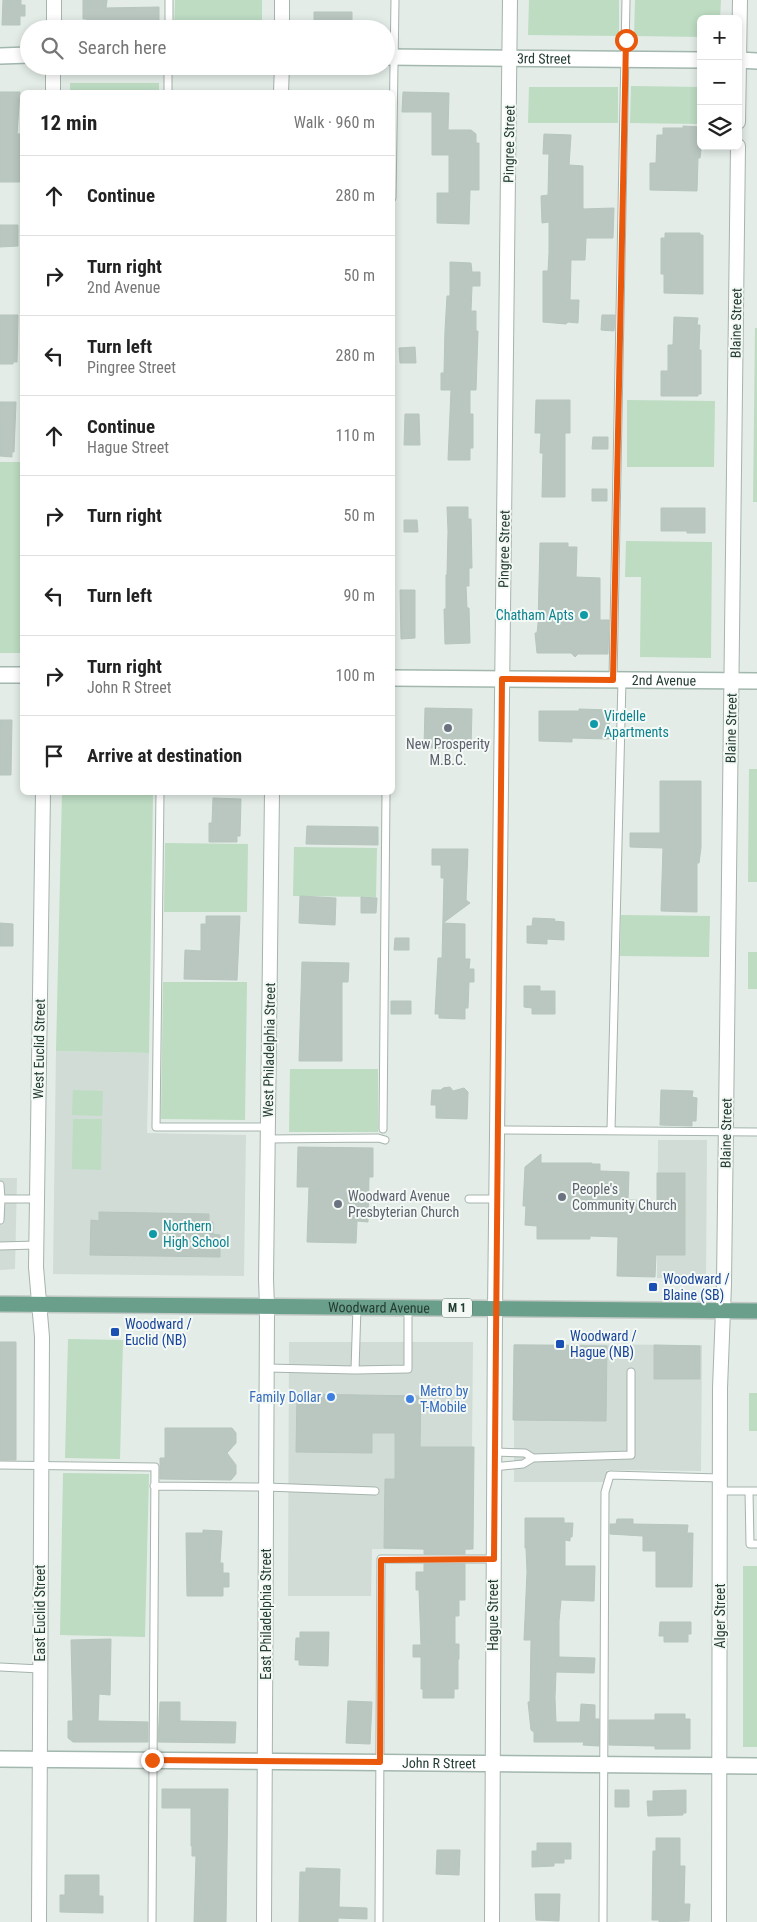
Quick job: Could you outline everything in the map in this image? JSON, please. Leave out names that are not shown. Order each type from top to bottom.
[{"type":"main road","name":"Woodward Avenue","points":[[0,1304],[757,1311]]},
{"type":"street","points":[[54,0],[54,20]]},
{"type":"street","points":[[282,0],[282,20]]},
{"type":"street","name":"Pingree Street","points":[[495,1309],[510,0]]},
{"type":"street","points":[[740,0],[740,15]]},
{"type":"street","points":[[0,56],[20,55]]},
{"type":"street","name":"3rd Street","points":[[395,57],[697,60]]},
{"type":"street","points":[[742,60],[757,60]]},
{"type":"street","points":[[52,90],[53,75]]},
{"type":"street","points":[[281,90],[282,75]]},
{"type":"street","name":"Blaine Street","points":[[723,1310],[738,150]]},
{"type":"street","points":[[0,675],[20,675]]},
{"type":"street","name":"2nd Avenue","points":[[395,678],[757,681]]},
{"type":"street","name":"West Euclid Street","points":[[39,1304],[36,1245],[43,795]]},
{"type":"street","name":"West Philadelphia Street","points":[[268,1307],[266,1279],[272,795]]},
{"type":"street","name":"East Euclid Street","points":[[39,1304],[42,1337],[39,1922]]},
{"type":"street","name":"East Philadelphia Street","points":[[264,1922],[268,1307]]},
{"type":"street","name":"Hague Street","points":[[492,1922],[495,1309]]},
{"type":"street","name":"Alger Street","points":[[719,1922],[720,1485],[723,1310]]},
{"type":"street","name":"John R Street","points":[[0,1759],[757,1766]]},
{"type":"lane","points":[[169,0],[169,20]]},
{"type":"lane","points":[[393,20],[395,0]]},
{"type":"lane","points":[[611,1130],[626,0]]},
{"type":"lane","points":[[168,75],[168,90]]},
{"type":"lane","points":[[390,75],[390,90]]},
{"type":"lane","points":[[160,795],[156,1127],[378,1138],[385,1140]]},
{"type":"lane","points":[[383,1129],[386,795]]},
{"type":"lane","points":[[497,1130],[726,1130],[757,1132]]},
{"type":"lane","points":[[0,1185],[0,1220]]},
{"type":"lane","points":[[1,1199],[37,1199]]},
{"type":"lane","points":[[469,1199],[496,1199]]},
{"type":"lane","points":[[0,1246],[36,1245]]},
{"type":"lane","points":[[355,1370],[357,1308]]},
{"type":"lane","points":[[267,1368],[408,1370],[408,1308]]},
{"type":"lane","points":[[494,1467],[523,1464],[533,1458],[631,1455],[631,1372]]},
{"type":"lane","points":[[494,1452],[525,1453],[533,1458]]},
{"type":"lane","points":[[0,1465],[154,1467],[152,1922]]},
{"type":"lane","points":[[603,1922],[605,1492],[610,1476],[720,1485],[753,1491],[750,1544],[757,1544]]},
{"type":"lane","points":[[154,1486],[266,1487],[375,1491]]},
{"type":"lane","points":[[379,1922],[381,1560],[494,1559]]},
{"type":"lane","points":[[0,1667],[40,1669]]},
{"type":"shaded area","points":[[56,1051],[149,1053],[147,1133],[246,1135],[244,1276],[53,1274]]},
{"type":"shaded area","points":[[658,1140],[707,1140],[706,1278],[657,1278]]},
{"type":"shaded area","points":[[0,1178],[17,1178],[15,1269],[0,1270]]},
{"type":"shaded area","points":[[289,1342],[473,1342],[471,1550],[372,1549],[371,1596],[288,1596]]},
{"type":"shaded area","points":[[514,1344],[702,1345],[701,1471],[607,1470],[606,1482],[514,1482]]},
{"type":"green space","points":[[175,0],[262,0],[262,20],[174,20]]},
{"type":"green space","points":[[529,0],[619,0],[619,36],[528,35]]},
{"type":"green space","points":[[635,0],[721,0],[720,15],[697,15],[697,37],[634,36]]},
{"type":"green space","points":[[70,83],[159,83],[159,90],[70,90]]},
{"type":"green space","points":[[631,86],[697,87],[697,124],[630,123]]},
{"type":"green space","points":[[529,87],[618,87],[618,123],[528,123]]},
{"type":"green space","points":[[755,328],[757,328],[757,502],[753,502]]},
{"type":"green space","points":[[627,400],[715,401],[714,467],[627,467]]},
{"type":"green space","points":[[0,462],[20,462],[20,653],[0,653]]},
{"type":"green space","points":[[626,541],[712,542],[711,658],[640,657],[641,577],[625,577]]},
{"type":"green space","points":[[749,769],[757,769],[757,882],[748,882]]},
{"type":"green space","points":[[62,795],[153,795],[149,1053],[56,1051]]},
{"type":"green space","points":[[165,843],[248,844],[247,912],[164,912]]},
{"type":"green space","points":[[294,847],[377,848],[376,897],[293,896]]},
{"type":"green space","points":[[621,915],[710,916],[709,957],[620,956]]},
{"type":"green space","points":[[748,952],[757,952],[757,989],[748,989]]},
{"type":"green space","points":[[163,982],[247,982],[245,1120],[161,1119]]},
{"type":"green space","points":[[290,1069],[378,1069],[378,1132],[289,1132]]},
{"type":"green space","points":[[73,1090],[103,1091],[102,1116],[72,1115]]},
{"type":"green space","points":[[73,1119],[102,1119],[101,1170],[72,1169]]},
{"type":"green space","points":[[68,1339],[123,1340],[120,1459],[65,1458]]},
{"type":"green space","points":[[749,1393],[757,1393],[757,1431],[749,1431]]},
{"type":"green space","points":[[63,1473],[149,1474],[145,1637],[60,1635]]},
{"type":"green space","points":[[743,1566],[757,1566],[757,1747],[743,1747]]},
{"type":"building","points":[[3,0],[21,0],[21,5],[25,5],[25,16],[20,16],[20,25],[2,25]]},
{"type":"building","points":[[83,0],[107,0],[106,8],[159,7],[159,20],[83,19]]},
{"type":"building","points":[[314,12],[352,12],[352,20],[314,20]]},
{"type":"building","points":[[0,92],[20,92],[17,134],[20,134],[20,182],[0,182]]},
{"type":"building","points":[[403,92],[449,93],[448,130],[471,130],[476,134],[476,143],[479,143],[479,190],[470,190],[469,224],[437,223],[437,193],[449,193],[449,155],[432,155],[432,112],[402,112]]},
{"type":"building","points":[[683,126],[697,127],[697,150],[701,150],[700,158],[698,158],[697,191],[650,190],[650,163],[656,163],[657,135],[663,135],[663,128],[683,128]]},
{"type":"building","points":[[544,134],[571,135],[569,165],[583,166],[583,209],[614,208],[613,238],[586,238],[585,260],[571,260],[570,300],[579,300],[578,323],[543,322],[543,271],[548,271],[549,253],[549,222],[542,223],[541,196],[548,195],[549,154],[543,154]]},
{"type":"building","points":[[0,225],[18,225],[18,246],[0,247]]},
{"type":"building","points":[[665,233],[700,233],[700,235],[703,235],[703,294],[664,293],[664,274],[661,274],[661,238],[665,238]]},
{"type":"building","points":[[450,262],[471,263],[472,272],[480,272],[480,286],[472,286],[471,311],[476,311],[476,331],[478,331],[476,390],[470,390],[470,414],[473,414],[473,448],[470,448],[470,460],[448,460],[451,390],[441,390],[441,373],[444,373],[447,296],[450,296]]},
{"type":"building","points":[[0,315],[18,315],[17,362],[13,362],[13,364],[0,364]]},
{"type":"building","points":[[602,315],[615,315],[614,331],[601,330]]},
{"type":"building","points":[[674,317],[698,318],[697,325],[700,325],[699,350],[701,350],[701,394],[698,394],[698,396],[661,396],[661,371],[668,371],[668,345],[673,345]]},
{"type":"building","points":[[415,347],[416,363],[400,363],[399,348]]},
{"type":"building","points":[[536,400],[570,400],[570,433],[565,433],[565,497],[542,497],[543,453],[540,453],[541,433],[535,433]]},
{"type":"building","points":[[0,402],[16,402],[14,452],[12,452],[12,457],[0,456]]},
{"type":"building","points":[[405,414],[419,414],[420,445],[404,445]]},
{"type":"building","points":[[593,437],[608,437],[608,449],[592,449]]},
{"type":"building","points":[[592,489],[607,489],[607,501],[592,501]]},
{"type":"building","points":[[447,507],[468,507],[468,519],[471,519],[472,568],[469,568],[469,586],[466,586],[470,643],[445,644],[444,609],[446,609],[447,575]]},
{"type":"building","points":[[661,508],[705,508],[705,533],[661,531]]},
{"type":"building","points":[[404,520],[417,520],[418,532],[404,532]]},
{"type":"building","name":"Chatham Apts","points":[[540,543],[568,543],[568,547],[577,547],[576,577],[600,578],[600,620],[609,620],[608,654],[578,654],[575,657],[571,653],[537,653],[535,633],[537,633],[538,624]]},
{"type":"building","points":[[400,590],[415,590],[415,638],[401,639]]},
{"type":"building","name":"New Prosperity M.B.C.","points":[[425,708],[472,709],[471,748],[424,748]]},
{"type":"building","points":[[579,709],[610,710],[609,739],[572,738],[572,742],[539,741],[539,711],[579,711]]},
{"type":"building","points":[[0,720],[12,720],[11,775],[0,775]]},
{"type":"building","points":[[660,781],[701,781],[701,847],[699,863],[697,863],[697,912],[661,911],[663,848],[630,847],[630,833],[660,833]]},
{"type":"building","points":[[213,798],[241,799],[240,836],[237,836],[237,842],[209,842],[209,823],[212,823]]},
{"type":"building","points":[[307,826],[378,827],[378,845],[306,844]]},
{"type":"building","points":[[432,849],[468,849],[466,900],[470,903],[443,923],[465,924],[465,959],[470,959],[469,969],[474,969],[474,982],[469,982],[468,1008],[465,1008],[465,1019],[439,1018],[439,1014],[435,1014],[438,958],[442,958],[444,878],[441,878],[441,865],[432,865]]},
{"type":"building","points":[[300,896],[336,898],[335,925],[299,923]]},
{"type":"building","points":[[361,897],[377,898],[376,913],[361,913]]},
{"type":"building","points":[[206,916],[240,916],[237,980],[184,979],[185,950],[201,951],[201,924],[206,924]]},
{"type":"building","points":[[533,918],[555,919],[554,921],[564,922],[564,940],[547,939],[547,944],[527,943],[527,926],[532,926]]},
{"type":"building","points":[[0,923],[13,924],[13,946],[0,946]]},
{"type":"building","points":[[395,938],[409,938],[409,950],[394,950]]},
{"type":"building","points":[[302,962],[349,963],[348,982],[342,982],[342,1061],[299,1061]]},
{"type":"building","points":[[524,986],[540,986],[540,991],[555,991],[555,1014],[532,1014],[532,1008],[524,1007]]},
{"type":"building","points":[[391,1001],[411,1001],[411,1014],[391,1014]]},
{"type":"building","points":[[450,1087],[453,1091],[464,1088],[468,1092],[467,1119],[436,1118],[436,1105],[431,1105],[432,1090]]},
{"type":"building","points":[[661,1090],[693,1091],[692,1097],[697,1098],[696,1121],[692,1121],[692,1126],[660,1125]]},
{"type":"building","name":"Woodward Avenue Presbyterian Church","points":[[298,1147],[373,1148],[373,1177],[369,1177],[368,1222],[357,1221],[356,1243],[307,1242],[309,1187],[297,1187]]},
{"type":"building","points":[[541,1154],[541,1163],[592,1163],[600,1164],[600,1171],[629,1172],[628,1200],[657,1201],[657,1173],[685,1173],[685,1255],[656,1255],[655,1277],[617,1276],[618,1237],[590,1236],[590,1239],[537,1239],[537,1226],[525,1225],[526,1206],[523,1206],[525,1167]]},
{"type":"building","name":"Northern High School","points":[[99,1212],[209,1214],[209,1222],[213,1222],[213,1234],[220,1235],[220,1257],[90,1255],[91,1220],[99,1221]]},
{"type":"building","points":[[0,1342],[16,1342],[16,1460],[0,1460]]},
{"type":"building","points":[[514,1345],[607,1346],[606,1421],[513,1420]]},
{"type":"building","points":[[654,1345],[700,1346],[700,1379],[654,1379]]},
{"type":"building","points":[[297,1394],[421,1396],[420,1447],[474,1447],[473,1549],[465,1549],[465,1554],[424,1554],[424,1549],[384,1548],[385,1479],[395,1479],[395,1433],[372,1433],[372,1453],[296,1452]]},
{"type":"building","points":[[165,1428],[232,1428],[236,1433],[236,1443],[227,1453],[236,1465],[236,1474],[231,1480],[160,1479],[160,1458],[165,1458]]},
{"type":"building","points":[[525,1518],[564,1518],[564,1523],[573,1523],[572,1537],[570,1537],[570,1541],[565,1540],[565,1566],[595,1566],[594,1601],[561,1600],[559,1621],[559,1657],[595,1658],[594,1673],[556,1672],[555,1698],[556,1722],[580,1722],[581,1704],[595,1705],[595,1719],[599,1719],[599,1746],[583,1745],[584,1742],[534,1742],[528,1702],[530,1702],[531,1640],[524,1640],[527,1572]]},
{"type":"building","points":[[617,1519],[633,1519],[633,1524],[688,1525],[687,1533],[693,1533],[692,1587],[656,1587],[656,1551],[643,1551],[643,1536],[610,1534],[610,1524],[616,1524]]},
{"type":"building","points":[[203,1530],[222,1531],[220,1563],[223,1563],[223,1573],[229,1573],[229,1587],[223,1587],[223,1596],[187,1596],[186,1533],[203,1533]]},
{"type":"building","points":[[424,1564],[465,1564],[465,1600],[459,1600],[459,1616],[455,1616],[455,1644],[459,1644],[459,1659],[458,1689],[454,1689],[454,1698],[423,1698],[423,1689],[421,1689],[421,1657],[413,1657],[413,1645],[421,1645],[419,1590],[416,1590],[416,1572],[424,1572]]},
{"type":"building","points":[[660,1622],[691,1622],[691,1634],[688,1634],[688,1642],[664,1642],[664,1636],[659,1636]]},
{"type":"building","points":[[300,1632],[329,1632],[328,1666],[299,1665],[299,1660],[295,1660],[296,1638],[300,1638]]},
{"type":"building","points":[[111,1639],[110,1695],[99,1694],[98,1721],[148,1722],[148,1742],[73,1742],[68,1738],[68,1721],[73,1721],[71,1640]]},
{"type":"building","points":[[348,1701],[372,1702],[370,1744],[346,1743]]},
{"type":"building","points":[[160,1702],[180,1702],[180,1721],[236,1722],[235,1743],[158,1742]]},
{"type":"building","points":[[655,1714],[685,1714],[685,1719],[690,1719],[690,1749],[655,1749],[655,1746],[609,1745],[609,1720],[655,1720]]},
{"type":"building","points":[[162,1789],[228,1789],[226,1922],[194,1922],[196,1856],[192,1856],[191,1808],[162,1808]]},
{"type":"building","points":[[615,1790],[629,1790],[629,1807],[615,1807]]},
{"type":"building","points":[[686,1790],[686,1813],[683,1813],[683,1815],[648,1816],[647,1801],[653,1801],[653,1791]]},
{"type":"building","points":[[656,1838],[680,1838],[680,1866],[685,1866],[684,1904],[690,1904],[689,1921],[659,1922],[659,1920],[652,1920],[653,1851],[656,1851]]},
{"type":"building","points":[[537,1843],[571,1843],[571,1859],[564,1859],[564,1863],[554,1863],[554,1866],[532,1867],[532,1851],[537,1851]]},
{"type":"building","points":[[437,1850],[460,1850],[459,1875],[436,1874]]},
{"type":"building","points":[[306,1868],[340,1869],[339,1907],[367,1908],[367,1919],[338,1918],[338,1922],[299,1922],[300,1872],[306,1872]]},
{"type":"building","points":[[65,1875],[99,1875],[99,1896],[103,1896],[103,1913],[60,1912],[60,1895],[65,1895]]},
{"type":"building","points":[[535,1894],[560,1894],[559,1921],[536,1920]]},
{"type":"place","name":"Chatham Apts","points":[[584,615]]},
{"type":"place","name":"Virdelle Apartments","points":[[594,724]]},
{"type":"place","name":"New Prosperity M.B.C.","points":[[448,728]]},
{"type":"place","name":"People's Community Church","points":[[562,1197]]},
{"type":"place","name":"Woodward Avenue Presbyterian Church","points":[[338,1204]]},
{"type":"place","name":"Northern High School","points":[[153,1234]]},
{"type":"place","name":"Woodward / Blaine (SB)","points":[[653,1287]]},
{"type":"place","name":"Woodward / Euclid (NB)","points":[[115,1332]]},
{"type":"place","name":"Woodward / Hague (NB)","points":[[560,1344]]},
{"type":"place","name":"Family Dollar","points":[[331,1397]]},
{"type":"place","name":"Metro by T-Mobile","points":[[410,1399]]},
{"type":"route","points":[[152,1760],[380,1762],[381,1560],[494,1559],[502,679],[613,680],[626,40]]}]
